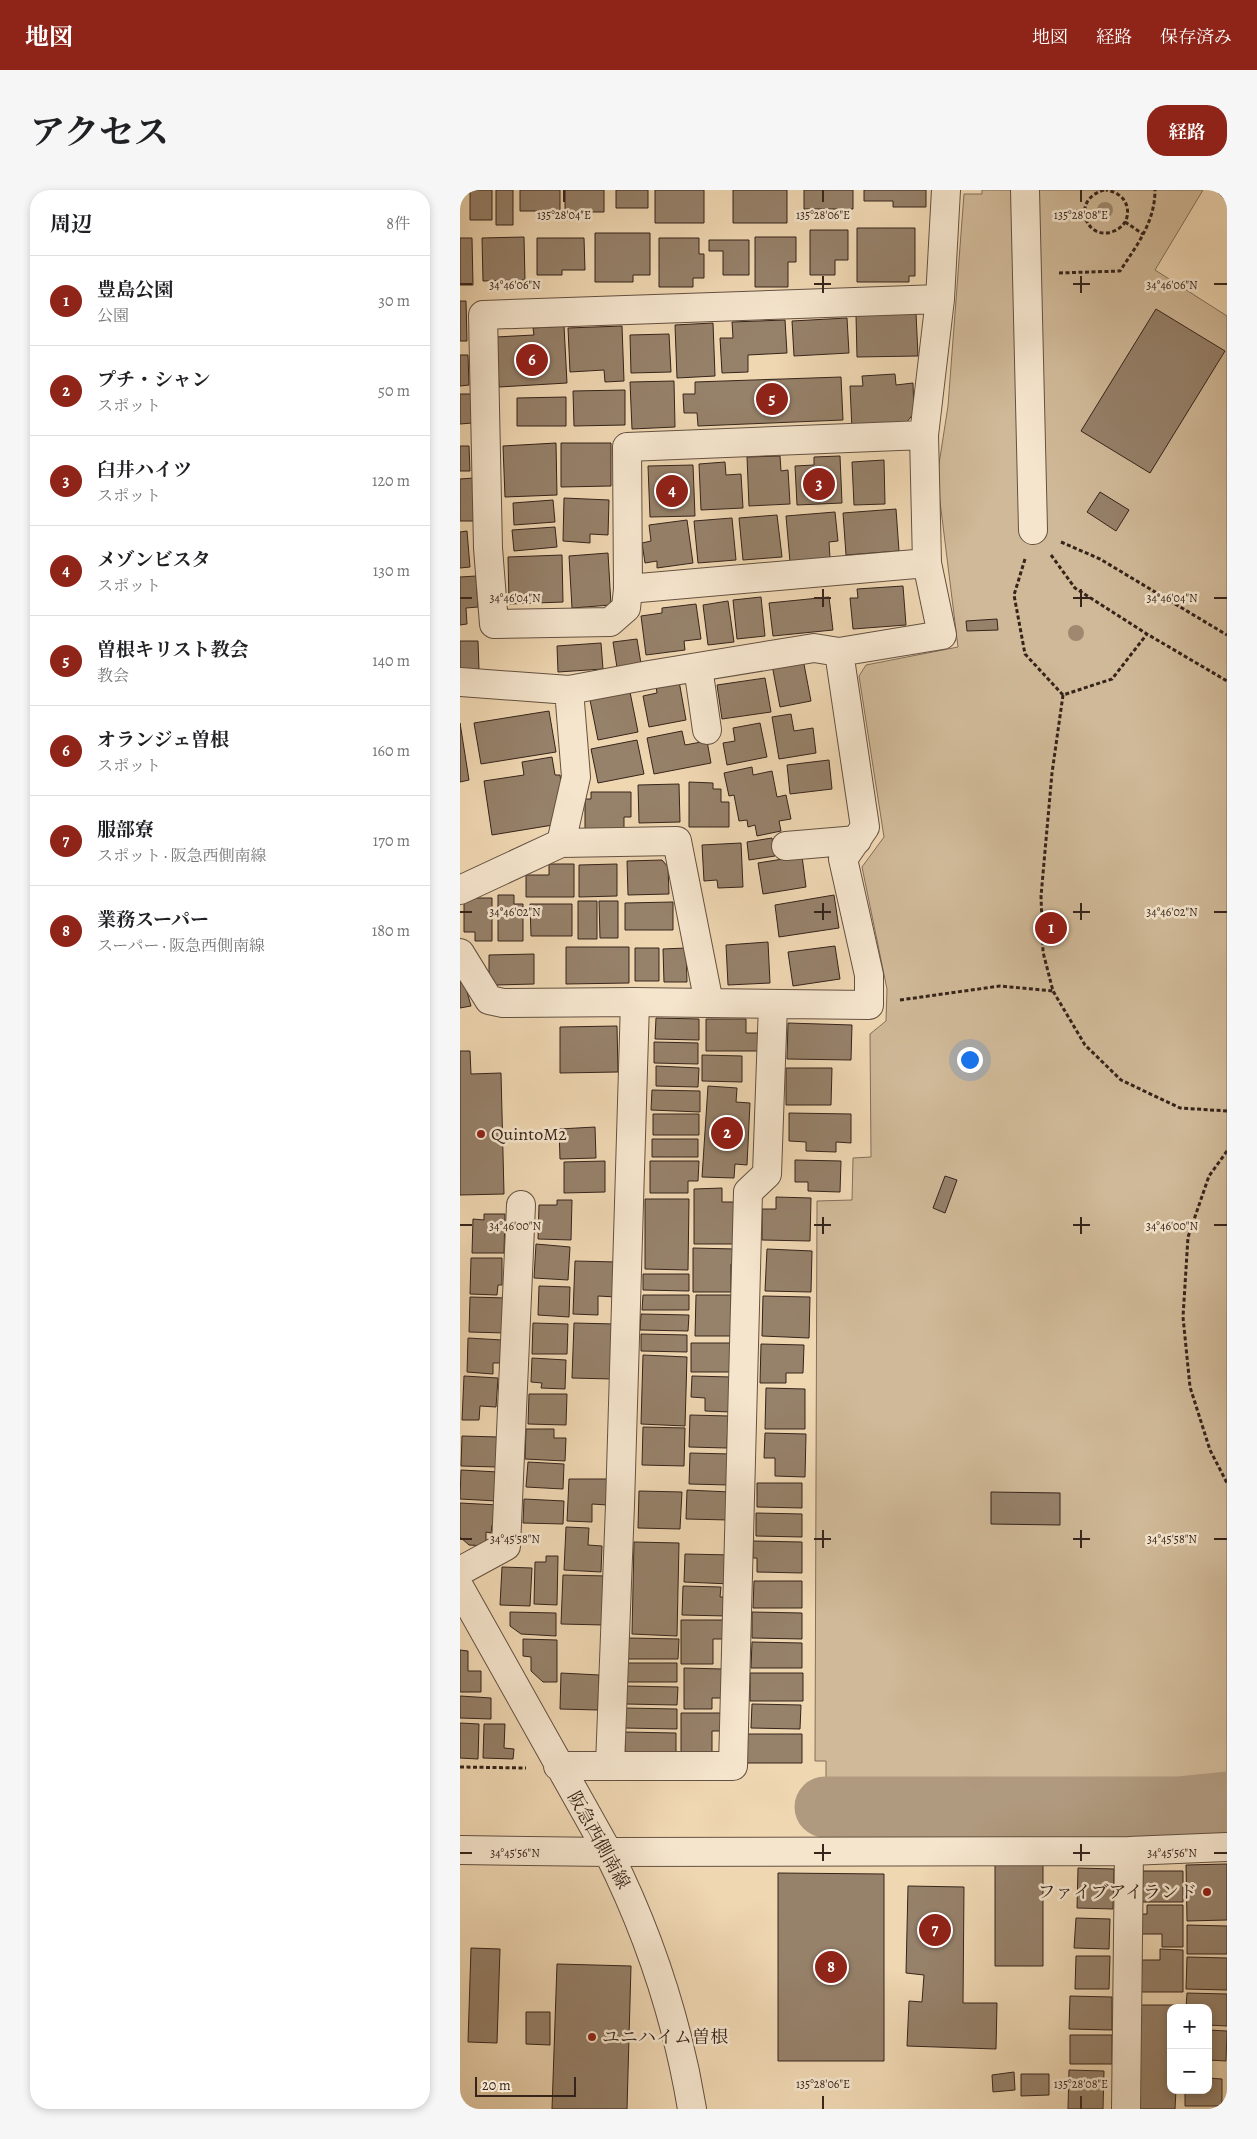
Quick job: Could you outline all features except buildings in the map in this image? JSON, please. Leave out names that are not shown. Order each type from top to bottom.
[{"type":"street","points":[[460,682],[569,690],[814,648],[839,652],[942,635],[927,563],[924,435],[940,299],[946,190]]},
{"type":"street","points":[[1025,190],[1033,530]]},
{"type":"street","points":[[924,435],[627,447],[628,589],[626,608],[610,622],[494,624],[488,539],[483,314],[940,299]]},
{"type":"street","points":[[628,589],[927,563]]},
{"type":"street","points":[[460,952],[489,1000],[503,1003],[635,1002],[869,1005],[869,975],[844,859],[865,826],[839,652]]},
{"type":"street","points":[[698,667],[706,730]]},
{"type":"street","points":[[561,843],[576,777],[569,690]]},
{"type":"street","points":[[786,846],[856,840]]},
{"type":"street","points":[[460,890],[561,843],[677,841],[709,1003]]},
{"type":"street","points":[[610,1765],[635,1002]]},
{"type":"street","points":[[546,1767],[610,1765],[733,1766],[748,1192],[767,1174],[773,1004]]},
{"type":"street","points":[[460,1571],[506,1546],[521,1205]]},
{"type":"street","name":"阪急西側南線","points":[[460,1588],[546,1767],[608,1852],[630,1898],[659,1970],[679,2040],[692,2109]]},
{"type":"street","points":[[460,1850],[608,1852],[1129,1851],[1227,1847]]},
{"type":"street","points":[[1126,2109],[1129,1851]]},
{"type":"path","points":[[1105,190],[1114,191],[1122,196],[1127,204],[1128,213],[1125,222],[1119,229],[1110,233],[1101,233],[1093,229],[1087,222],[1084,211],[1087,200],[1094,193],[1105,190]]},
{"type":"path","points":[[1027,273],[1120,271],[1150,223],[1155,206],[1156,190]]},
{"type":"path","points":[[1125,222],[1144,234]]},
{"type":"path","points":[[1033,530],[1074,588],[1227,681]]},
{"type":"path","points":[[1033,530],[1100,559],[1227,635]]},
{"type":"path","points":[[1033,530],[1014,594],[1025,654],[1063,695]]},
{"type":"path","points":[[1063,695],[1112,679],[1147,634]]},
{"type":"path","points":[[1063,695],[1052,773],[1041,896],[1043,952],[1053,991],[1085,1045],[1121,1080],[1180,1108],[1227,1111]]},
{"type":"path","points":[[869,1005],[1000,986],[1053,991]]},
{"type":"path","points":[[1227,1151],[1209,1176],[1188,1237],[1183,1316],[1190,1387],[1210,1450],[1227,1483]]},
{"type":"path","points":[[460,1767],[546,1767]]},
{"type":"shaded area","points":[[982,190],[1203,190],[1155,270],[1227,316],[1227,1776],[1206,1779],[826,1778],[826,1761],[815,1761],[817,1201],[852,1200],[853,1158],[871,1157],[870,1034],[886,1021],[887,989],[862,867],[884,837],[859,676],[866,665],[958,647],[937,477],[948,406],[964,194],[982,194]]},
{"type":"waterway","points":[[825,1807],[1178,1807],[1227,1802]]},
{"type":"railway","points":[[1219,190],[1227,198]]},
{"type":"place","name":"オランジェ曽根","points":[[532,360]]},
{"type":"place","name":"曽根キリスト教会","points":[[772,399]]},
{"type":"place","name":"臼井ハイツ","points":[[819,484]]},
{"type":"place","name":"メゾンビスタ","points":[[672,491]]},
{"type":"place","name":"豊島公園","points":[[1051,928]]},
{"type":"place","name":"プチ・シャン","points":[[727,1133]]},
{"type":"place","name":"QuintoM2","points":[[481,1134]]},
{"type":"place","name":"ファイブアイランド","points":[[1207,1892]]},
{"type":"place","name":"服部寮","points":[[935,1930]]},
{"type":"place","name":"業務スーパー","points":[[831,1967]]},
{"type":"place","name":"ユニハイム曽根","points":[[592,2037]]}]
